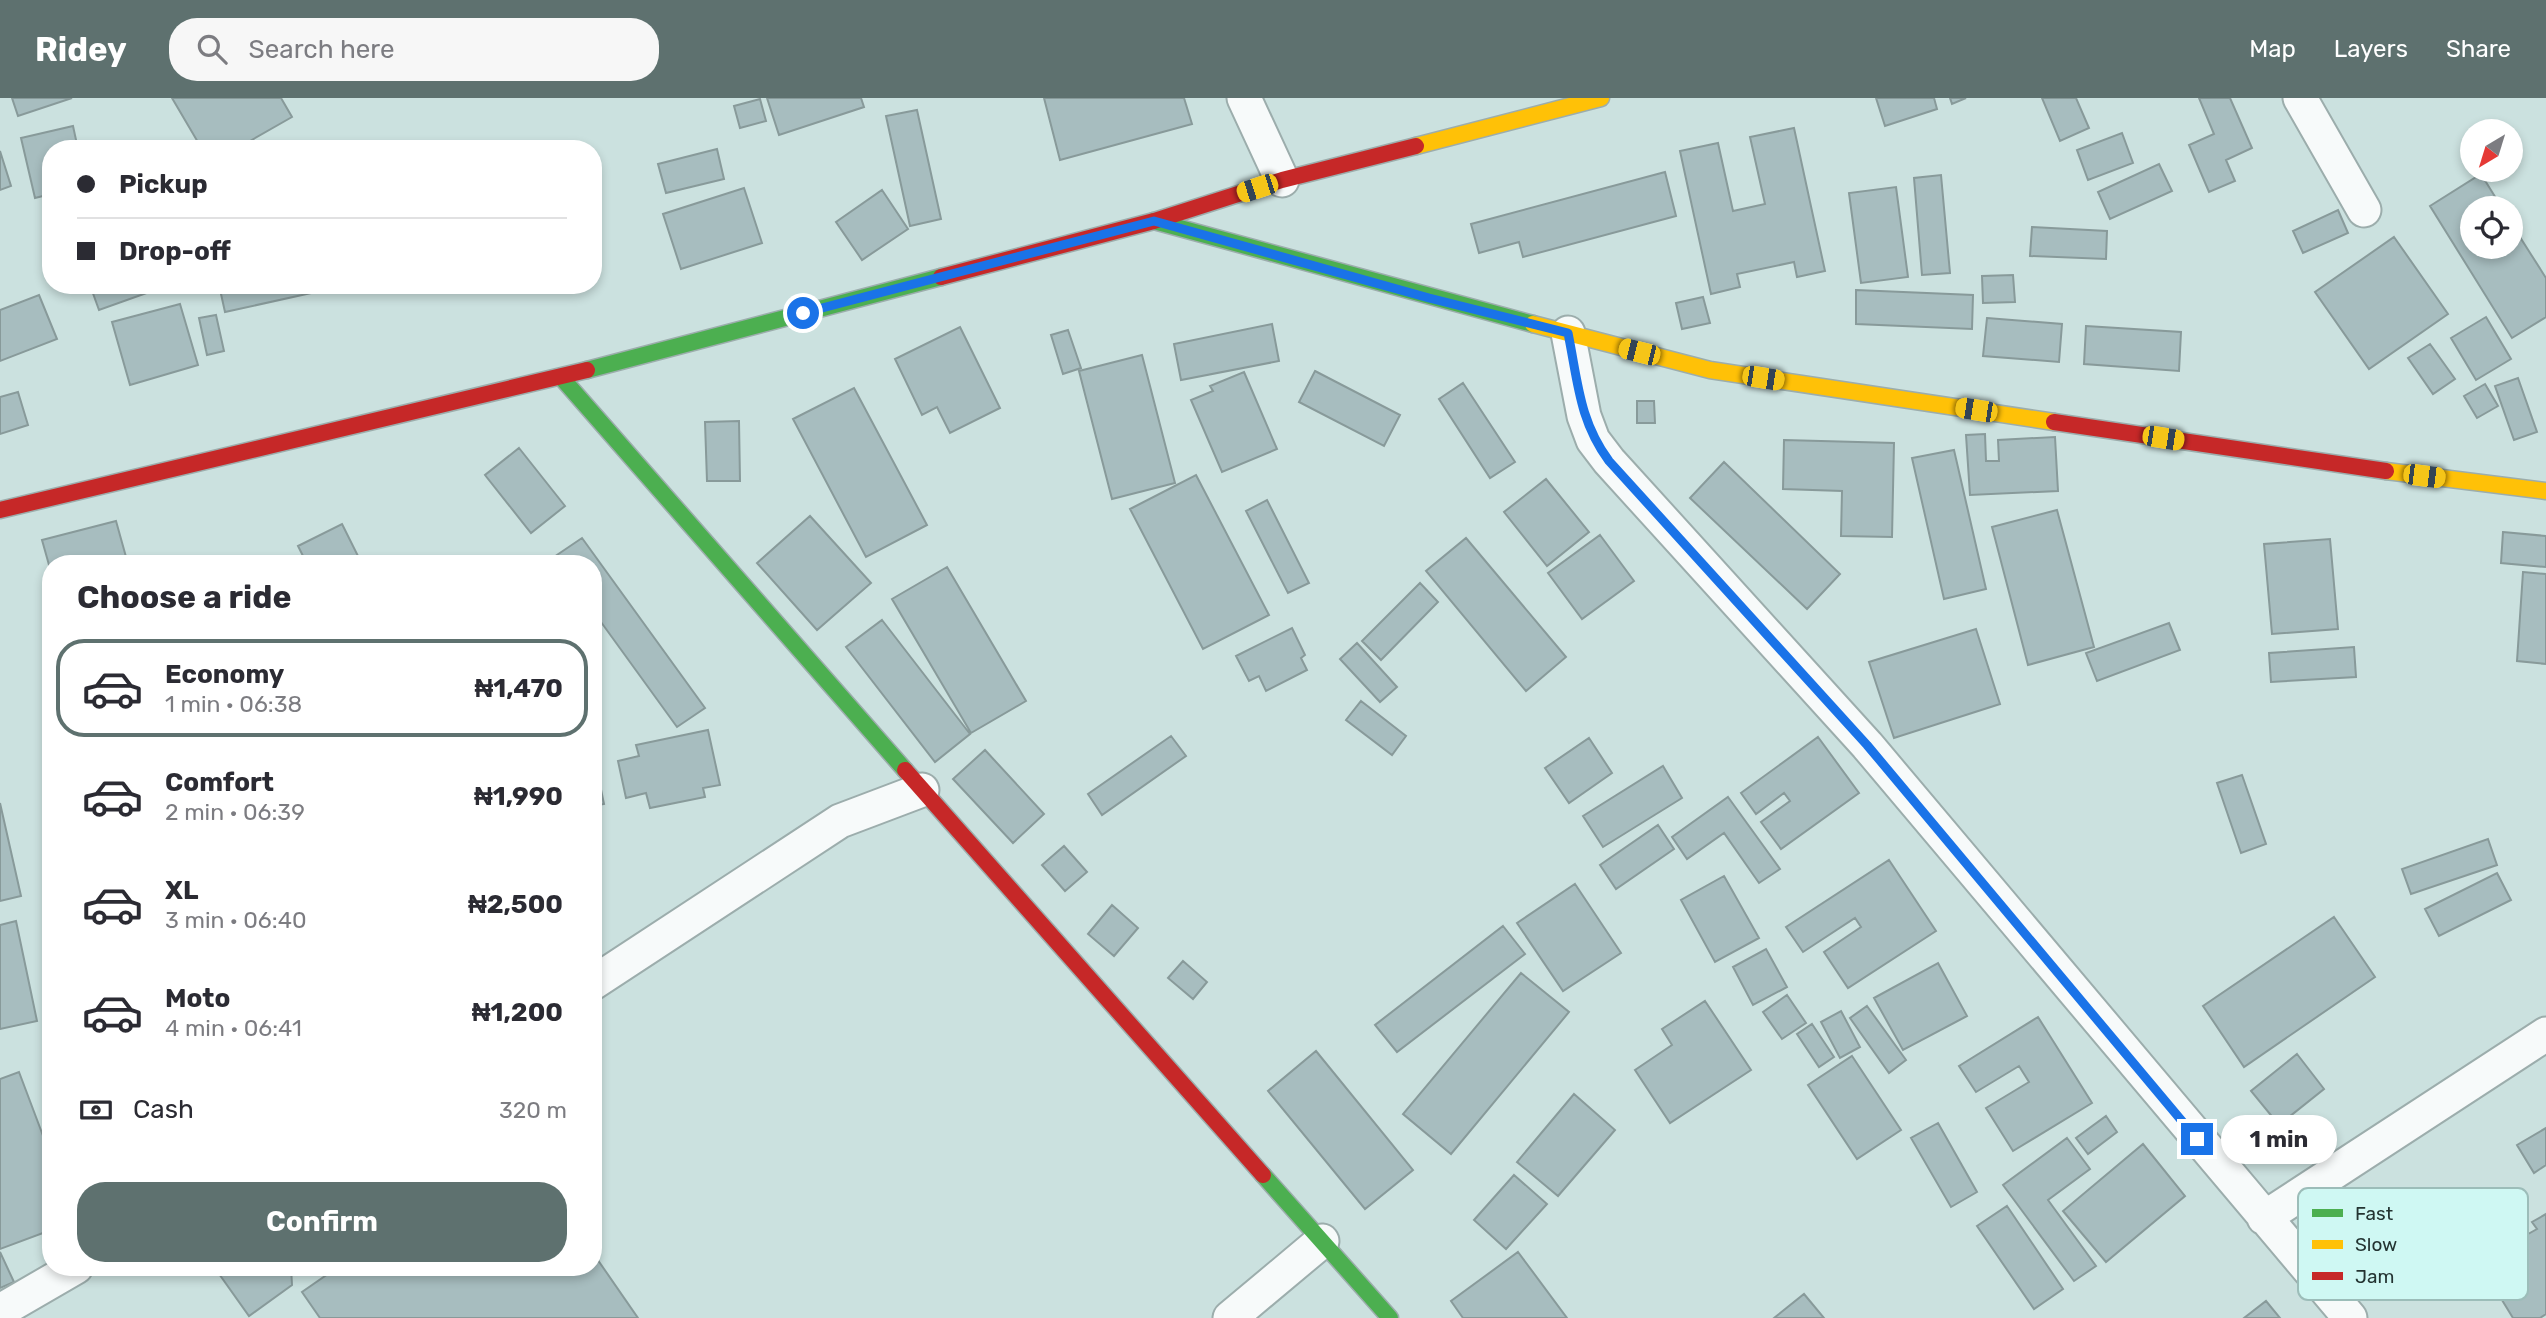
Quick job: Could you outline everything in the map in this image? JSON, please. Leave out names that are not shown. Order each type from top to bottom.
[{"type":"street","points":[[1244,98],[1282,180]]},
{"type":"street","points":[[0,510],[561,377],[1154,221],[1282,180],[1601,98]]},
{"type":"street","points":[[2300,98],[2364,211]]},
{"type":"street","points":[[1154,221],[1429,298],[1710,370],[2376,470],[2546,491]]},
{"type":"street","points":[[1568,333],[1584,416],[1593,440],[1609,461],[1867,745],[2298,1258]]},
{"type":"street","points":[[561,377],[922,790],[1390,1318]]},
{"type":"street","points":[[602,977],[840,821],[922,790]]},
{"type":"street","points":[[2310,1188],[2546,1034]]},
{"type":"street","points":[[2264,1218],[2298,1196]]},
{"type":"street","points":[[1230,1318],[1322,1241]]},
{"type":"street","points":[[0,1311],[60,1276]]},
{"type":"street","points":[[2335,1300],[2350,1318]]},
{"type":"building","points":[[12,98],[72,98],[18,116]]},
{"type":"building","points":[[172,98],[281,98],[292,117],[252,140],[197,140]]},
{"type":"building","points":[[767,98],[861,98],[864,107],[779,135]]},
{"type":"building","points":[[1044,98],[1184,98],[1192,124],[1060,160]]},
{"type":"building","points":[[1876,98],[1934,98],[1937,109],[1885,126]]},
{"type":"building","points":[[1950,98],[1966,98],[1952,104]]},
{"type":"building","points":[[2042,98],[2076,98],[2089,128],[2060,141]]},
{"type":"building","points":[[2199,98],[2230,98],[2252,148],[2226,160],[2235,181],[2209,192],[2189,145],[2214,134]]},
{"type":"building","points":[[760,99],[766,121],[740,128],[734,106]]},
{"type":"building","points":[[917,110],[941,219],[910,226],[886,116]]},
{"type":"building","points":[[73,126],[76,140],[42,140],[42,196],[35,198],[21,138]]},
{"type":"building","points":[[1794,128],[1825,271],[1797,277],[1794,262],[1737,274],[1740,287],[1711,294],[1680,151],[1718,143],[1733,211],[1765,204],[1750,137]]},
{"type":"building","points":[[2122,133],[2133,163],[2088,180],[2077,150]]},
{"type":"building","points":[[717,149],[724,179],[666,193],[658,164]]},
{"type":"building","points":[[0,151],[11,186],[0,190]]},
{"type":"building","points":[[2159,164],[2172,191],[2110,219],[2098,192]]},
{"type":"building","points":[[1665,172],[1676,216],[1523,257],[1519,242],[1479,253],[1471,224]]},
{"type":"building","points":[[1941,175],[1950,273],[1922,275],[1914,178]]},
{"type":"building","points":[[2468,182],[2486,182],[2495,196],[2460,196],[2460,254],[2430,206]]},
{"type":"building","points":[[1896,187],[1908,277],[1861,283],[1849,193]]},
{"type":"building","points":[[744,188],[762,243],[681,269],[663,214]]},
{"type":"building","points":[[882,190],[908,229],[862,260],[836,222]]},
{"type":"building","points":[[2338,210],[2348,233],[2303,253],[2293,231]]},
{"type":"building","points":[[2032,227],[2107,231],[2106,259],[2030,256]]},
{"type":"building","points":[[2394,237],[2448,314],[2369,369],[2315,292]]},
{"type":"building","points":[[2523,242],[2546,278],[2546,317],[2512,338],[2463,259],[2523,259]]},
{"type":"building","points":[[2013,275],[2015,302],[1983,303],[1982,276]]},
{"type":"building","points":[[1856,290],[1973,295],[1972,329],[1856,324]]},
{"type":"building","points":[[93,294],[144,294],[99,310]]},
{"type":"building","points":[[221,294],[307,294],[225,312]]},
{"type":"building","points":[[39,295],[57,339],[0,361],[0,310]]},
{"type":"building","points":[[1703,297],[1710,323],[1682,329],[1676,303]]},
{"type":"building","points":[[180,304],[198,365],[130,385],[112,322]]},
{"type":"building","points":[[216,315],[224,351],[207,355],[199,318]]},
{"type":"building","points":[[2486,317],[2511,359],[2476,380],[2451,338]]},
{"type":"building","points":[[1987,318],[2062,324],[2059,362],[1983,356]]},
{"type":"building","points":[[1272,324],[1279,361],[1181,380],[1174,344]]},
{"type":"building","points":[[2086,326],[2181,332],[2179,371],[2084,364]]},
{"type":"building","points":[[960,327],[1000,408],[950,433],[937,407],[922,415],[895,359]]},
{"type":"building","points":[[1068,330],[1081,368],[1063,374],[1051,335]]},
{"type":"building","points":[[2430,344],[2455,379],[2433,394],[2408,358]]},
{"type":"building","points":[[1142,355],[1175,483],[1112,499],[1079,371]]},
{"type":"building","points":[[1315,371],[1400,415],[1384,446],[1299,402]]},
{"type":"building","points":[[1244,372],[1277,449],[1222,472],[1191,400],[1213,391],[1210,386]]},
{"type":"building","points":[[2518,378],[2537,432],[2514,440],[2495,386]]},
{"type":"building","points":[[1463,383],[1515,462],[1490,478],[1439,399]]},
{"type":"building","points":[[2485,384],[2498,406],[2477,418],[2464,396]]},
{"type":"building","points":[[854,388],[927,525],[866,557],[793,419]]},
{"type":"building","points":[[18,392],[28,425],[0,434],[0,397]]},
{"type":"building","points":[[1637,401],[1654,401],[1655,423],[1637,423]]},
{"type":"building","points":[[739,421],[740,481],[707,481],[705,422]]},
{"type":"building","points":[[1985,434],[1986,461],[1999,461],[1998,440],[2055,437],[2058,491],[1970,495],[1966,435]]},
{"type":"building","points":[[1784,440],[1894,443],[1892,537],[1841,536],[1842,491],[1783,489]]},
{"type":"building","points":[[519,448],[565,506],[531,533],[485,475]]},
{"type":"building","points":[[1954,450],[1986,589],[1944,599],[1912,458]]},
{"type":"building","points":[[1724,462],[1840,574],[1807,609],[1690,498]]},
{"type":"building","points":[[1196,475],[1269,615],[1203,649],[1130,509]]},
{"type":"building","points":[[1546,479],[1589,532],[1547,566],[1504,512]]},
{"type":"building","points":[[1267,500],[1309,583],[1288,593],[1246,511]]},
{"type":"building","points":[[2057,510],[2094,647],[2028,665],[1992,527]]},
{"type":"building","points":[[810,516],[871,583],[817,630],[757,563]]},
{"type":"building","points":[[116,521],[125,555],[46,555],[42,540]]},
{"type":"building","points":[[342,524],[358,555],[302,555],[298,546]]},
{"type":"building","points":[[2503,532],[2546,536],[2546,567],[2501,563]]},
{"type":"building","points":[[1600,535],[1634,581],[1582,619],[1548,573]]},
{"type":"building","points":[[582,538],[594,555],[557,555]]},
{"type":"building","points":[[1466,538],[1566,657],[1526,691],[1426,571]]},
{"type":"building","points":[[2330,539],[2338,629],[2272,634],[2264,544]]},
{"type":"building","points":[[602,566],[705,708],[677,727],[602,623]]},
{"type":"building","points":[[947,567],[1026,701],[971,733],[892,599]]},
{"type":"building","points":[[2523,572],[2546,574],[2546,664],[2517,661]]},
{"type":"building","points":[[1420,583],[1438,602],[1381,660],[1362,641]]},
{"type":"building","points":[[882,620],[970,734],[935,762],[846,647]]},
{"type":"building","points":[[2169,623],[2180,650],[2097,681],[2086,653]]},
{"type":"building","points":[[1292,628],[1305,655],[1301,658],[1307,670],[1266,691],[1259,676],[1249,681],[1236,656]]},
{"type":"building","points":[[1976,629],[2000,704],[1894,738],[1869,662]]},
{"type":"building","points":[[1357,643],[1397,687],[1380,702],[1340,659]]},
{"type":"building","points":[[2354,647],[2356,677],[2271,682],[2269,653]]},
{"type":"building","points":[[1361,701],[1406,736],[1392,755],[1346,720]]},
{"type":"building","points":[[708,730],[720,785],[703,788],[705,797],[650,808],[646,793],[626,798],[618,761],[639,756],[636,745]]},
{"type":"building","points":[[1171,736],[1186,756],[1102,815],[1088,794]]},
{"type":"building","points":[[1818,737],[1859,793],[1781,849],[1761,822],[1790,801],[1784,793],[1756,814],[1741,793]]},
{"type":"building","points":[[1589,738],[1612,773],[1569,803],[1545,768]]},
{"type":"building","points":[[985,750],[1044,814],[1013,843],[953,779]]},
{"type":"building","points":[[1663,766],[1682,798],[1603,847],[1583,816]]},
{"type":"building","points":[[2242,775],[2266,844],[2241,853],[2217,783]]},
{"type":"building","points":[[1728,797],[1780,869],[1759,883],[1724,833],[1687,859],[1672,837]]},
{"type":"building","points":[[0,803],[21,896],[0,901]]},
{"type":"building","points":[[1658,825],[1674,849],[1616,889],[1600,865]]},
{"type":"building","points":[[2488,839],[2497,865],[2411,894],[2402,869]]},
{"type":"building","points":[[1064,846],[1087,872],[1065,891],[1042,865]]},
{"type":"building","points":[[1889,860],[1936,931],[1848,988],[1824,952],[1861,927],[1855,918],[1803,952],[1786,927]]},
{"type":"building","points":[[2497,873],[2511,900],[2439,936],[2425,909]]},
{"type":"building","points":[[1724,876],[1759,938],[1715,962],[1681,900]]},
{"type":"building","points":[[1575,884],[1621,953],[1563,991],[1517,923]]},
{"type":"building","points":[[1112,905],[1138,928],[1114,956],[1088,934]]},
{"type":"building","points":[[2334,917],[2375,977],[2244,1067],[2203,1006]]},
{"type":"building","points":[[16,921],[37,1021],[0,1029],[0,925]]},
{"type":"building","points":[[1503,926],[1525,954],[1397,1052],[1375,1025]]},
{"type":"building","points":[[1766,949],[1787,987],[1753,1005],[1733,967]]},
{"type":"building","points":[[1183,961],[1207,982],[1193,999],[1168,978]]},
{"type":"building","points":[[1938,963],[1967,1016],[1903,1050],[1874,998]]},
{"type":"building","points":[[1521,973],[1569,1012],[1451,1154],[1403,1114]]},
{"type":"building","points":[[1787,995],[1806,1023],[1782,1039],[1763,1012]]},
{"type":"building","points":[[1705,1001],[1751,1070],[1670,1123],[1635,1070],[1672,1045],[1662,1029]]},
{"type":"building","points":[[1867,1006],[1906,1060],[1889,1073],[1850,1018]]},
{"type":"building","points":[[1841,1011],[1860,1047],[1840,1058],[1821,1022]]},
{"type":"building","points":[[2038,1017],[2092,1103],[2013,1151],[1986,1108],[2029,1082],[2019,1066],[1976,1092],[1959,1066]]},
{"type":"building","points":[[1812,1024],[1834,1057],[1819,1067],[1797,1034]]},
{"type":"building","points":[[1316,1051],[1413,1170],[1365,1209],[1268,1091]]},
{"type":"building","points":[[2297,1054],[2324,1089],[2279,1125],[2251,1091]]},
{"type":"building","points":[[1852,1056],[1901,1130],[1857,1159],[1808,1085]]},
{"type":"building","points":[[19,1072],[42,1133],[42,1233],[0,1249],[0,1079]]},
{"type":"building","points":[[1574,1094],[1615,1130],[1558,1196],[1517,1162]]},
{"type":"building","points":[[2106,1116],[2117,1132],[2088,1154],[2076,1138]]},
{"type":"building","points":[[1938,1123],[1977,1192],[1951,1207],[1911,1138]]},
{"type":"building","points":[[2546,1128],[2546,1165],[2534,1173],[2517,1145]]},
{"type":"building","points":[[2067,1138],[2090,1169],[2048,1200],[2096,1266],[2074,1281],[2003,1185]]},
{"type":"building","points":[[2143,1144],[2185,1196],[2106,1262],[2063,1211]]},
{"type":"building","points":[[1514,1175],[1547,1204],[1506,1249],[1474,1220]]},
{"type":"building","points":[[2007,1206],[2063,1289],[2034,1309],[1977,1226]]},
{"type":"building","points":[[2546,1214],[2546,1314],[2540,1318],[2513,1318],[2502,1300],[2528,1300],[2528,1234],[2537,1229],[2532,1222]]},
{"type":"building","points":[[0,1252],[14,1282],[0,1288]]},
{"type":"building","points":[[1518,1252],[1567,1318],[1463,1318],[1451,1301]]},
{"type":"building","points":[[602,1266],[638,1318],[320,1318],[302,1292],[325,1276],[602,1276]]},
{"type":"building","points":[[221,1276],[292,1276],[292,1285],[249,1316]]},
{"type":"building","points":[[1804,1294],[1824,1318],[1774,1318]]},
{"type":"building","points":[[2266,1301],[2280,1318],[2244,1318]]},
{"type":"traffic: fast","points":[[1154,221],[1533,324]]},
{"type":"traffic: fast","points":[[587,370],[941,277]]},
{"type":"traffic: fast","points":[[561,377],[905,770]]},
{"type":"traffic: fast","points":[[1263,1175],[1390,1318]]},
{"type":"traffic: slow","points":[[1416,146],[1601,98]]},
{"type":"traffic: slow","points":[[1533,324],[1710,370],[2054,422]]},
{"type":"traffic: slow","points":[[2386,471],[2546,491]]},
{"type":"traffic: jam","points":[[941,277],[1154,221],[1282,180],[1416,146]]},
{"type":"traffic: jam","points":[[0,510],[587,370]]},
{"type":"traffic: jam","points":[[2054,422],[2386,471]]},
{"type":"traffic: jam","points":[[905,770],[1263,1175]]},
{"type":"route","points":[[803,313],[1154,221],[1429,298],[1568,333],[1584,416],[1593,440],[1609,461],[1867,745],[2197,1139]]}]
